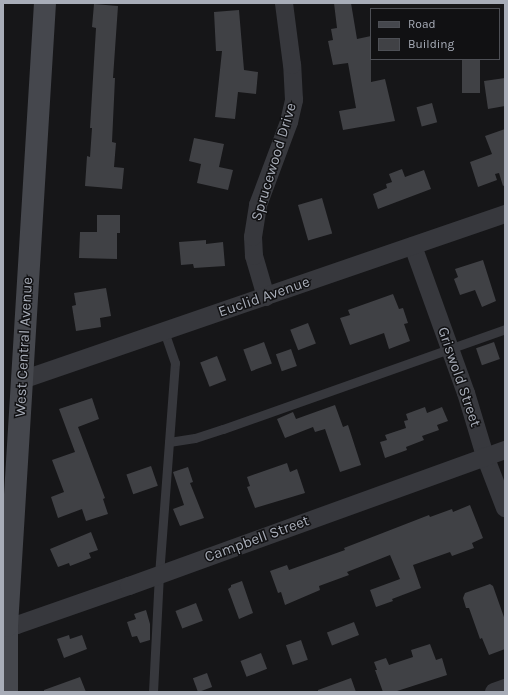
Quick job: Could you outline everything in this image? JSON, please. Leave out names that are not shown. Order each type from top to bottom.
[{"type":"main road","name":"West Central Avenue","points":[[6,692],[7,626],[45,3]]},
{"type":"street","name":"Sprucewood Drive","points":[[266,296],[254,256],[253,237],[258,205],[289,122],[294,100],[293,72],[284,3]]},
{"type":"street","name":"Euclid Avenue","points":[[22,380],[505,214]]},
{"type":"street","name":"Griswold Street","points":[[413,246],[450,350],[485,456],[505,508]]},
{"type":"street","name":"Campbell Street","points":[[7,626],[17,625],[159,575],[505,450]]},
{"type":"street","points":[[494,692],[505,688]]},
{"type":"lane","points":[[169,442],[195,438],[223,429],[450,350],[505,329]]},
{"type":"lane","points":[[153,692],[159,575],[175,363],[164,331]]},
{"type":"building","points":[[334,3],[351,3],[357,39],[370,36],[371,82],[385,79],[395,121],[343,130],[339,111],[356,108],[348,63],[333,65],[328,41],[333,40],[331,29],[337,28]]},
{"type":"building","points":[[94,4],[118,6],[113,78],[115,78],[112,142],[116,143],[114,167],[124,168],[122,189],[85,186],[87,156],[90,157],[92,128],[90,128],[96,28],[92,27]]},
{"type":"building","points":[[239,10],[244,70],[258,72],[256,94],[238,92],[235,119],[215,117],[222,51],[216,51],[214,12]]},
{"type":"building","points":[[462,60],[480,60],[480,93],[462,93]]},
{"type":"building","points":[[505,78],[505,106],[488,109],[484,81]]},
{"type":"building","points":[[432,103],[437,122],[422,126],[417,107]]},
{"type":"building","points":[[505,129],[505,185],[503,186],[499,173],[495,174],[497,180],[478,187],[470,162],[492,154],[485,136]]},
{"type":"building","points":[[194,138],[224,144],[219,167],[233,170],[228,190],[197,183],[201,164],[189,161]]},
{"type":"building","points":[[402,169],[405,177],[424,170],[431,189],[378,209],[373,194],[387,188],[386,184],[392,182],[389,174]]},
{"type":"building","points":[[322,198],[332,234],[308,240],[298,205]]},
{"type":"building","points":[[97,215],[120,215],[120,233],[117,233],[117,259],[79,258],[80,232],[97,232]]},
{"type":"building","points":[[206,240],[206,244],[223,242],[225,266],[194,268],[193,264],[181,265],[179,242]]},
{"type":"building","points":[[483,260],[496,301],[482,307],[475,290],[460,295],[454,279],[458,277],[455,269]]},
{"type":"building","points":[[106,288],[111,316],[100,318],[101,327],[76,331],[72,306],[76,305],[74,293]]},
{"type":"building","points":[[393,294],[399,309],[403,308],[408,323],[404,324],[410,341],[389,349],[384,333],[350,345],[340,318],[350,315],[348,310]]},
{"type":"building","points":[[308,323],[316,344],[298,350],[290,330]]},
{"type":"building","points":[[264,342],[272,364],[251,371],[243,350]]},
{"type":"building","points":[[494,342],[500,359],[482,365],[476,348]]},
{"type":"building","points":[[291,349],[297,366],[282,371],[276,354]]},
{"type":"building","points":[[217,356],[226,380],[210,387],[200,362]]},
{"type":"building","points":[[92,398],[99,419],[78,427],[105,498],[103,499],[108,514],[86,521],[82,509],[58,518],[51,497],[64,492],[52,460],[75,452],[59,409]]},
{"type":"building","points":[[335,405],[343,427],[348,425],[361,465],[340,472],[325,429],[315,432],[313,427],[285,438],[277,419],[293,412],[296,419]]},
{"type":"building","points":[[425,407],[427,413],[442,407],[448,421],[437,425],[439,430],[422,436],[424,440],[406,447],[407,450],[385,458],[380,442],[387,440],[385,435],[406,428],[404,421],[408,420],[406,414]]},
{"type":"building","points":[[287,463],[290,472],[297,469],[305,493],[255,508],[247,487],[250,486],[247,477]]},
{"type":"building","points":[[151,466],[158,486],[133,494],[126,474]]},
{"type":"building","points":[[188,467],[193,482],[190,483],[204,518],[180,526],[173,509],[184,505],[173,472]]},
{"type":"building","points":[[470,505],[483,538],[472,543],[474,548],[452,556],[450,552],[413,565],[421,588],[392,599],[393,601],[376,607],[370,590],[400,579],[390,555],[347,572],[349,575],[319,586],[320,590],[285,605],[281,592],[278,593],[270,571],[287,565],[289,570],[345,550],[344,548],[429,515],[430,517],[452,509],[453,512]]},
{"type":"building","points":[[91,532],[98,550],[89,553],[91,558],[70,566],[69,563],[58,567],[50,549]]},
{"type":"building","points":[[242,581],[253,613],[239,619],[228,589],[231,585]]},
{"type":"building","points":[[490,584],[493,586],[505,620],[505,649],[489,655],[482,638],[480,639],[469,608],[466,608],[463,598],[465,593]]},
{"type":"building","points":[[196,603],[203,621],[182,629],[175,611]]},
{"type":"building","points":[[146,610],[150,624],[150,640],[140,643],[137,636],[132,637],[127,622],[136,619],[134,614]]},
{"type":"building","points":[[354,622],[359,635],[332,645],[327,632]]},
{"type":"building","points":[[69,635],[70,639],[82,635],[87,649],[64,658],[57,639]]},
{"type":"building","points":[[301,640],[308,660],[293,665],[286,645]]},
{"type":"building","points":[[430,644],[436,660],[442,658],[447,675],[394,692],[383,692],[375,670],[377,670],[374,662],[386,658],[389,665],[413,657],[411,650]]},
{"type":"building","points":[[261,653],[267,669],[247,677],[240,661]]},
{"type":"building","points":[[207,673],[212,687],[198,692],[193,678]]},
{"type":"building","points":[[80,677],[86,692],[44,692],[44,690]]},
{"type":"building","points":[[351,678],[356,692],[318,692],[318,690]]}]
